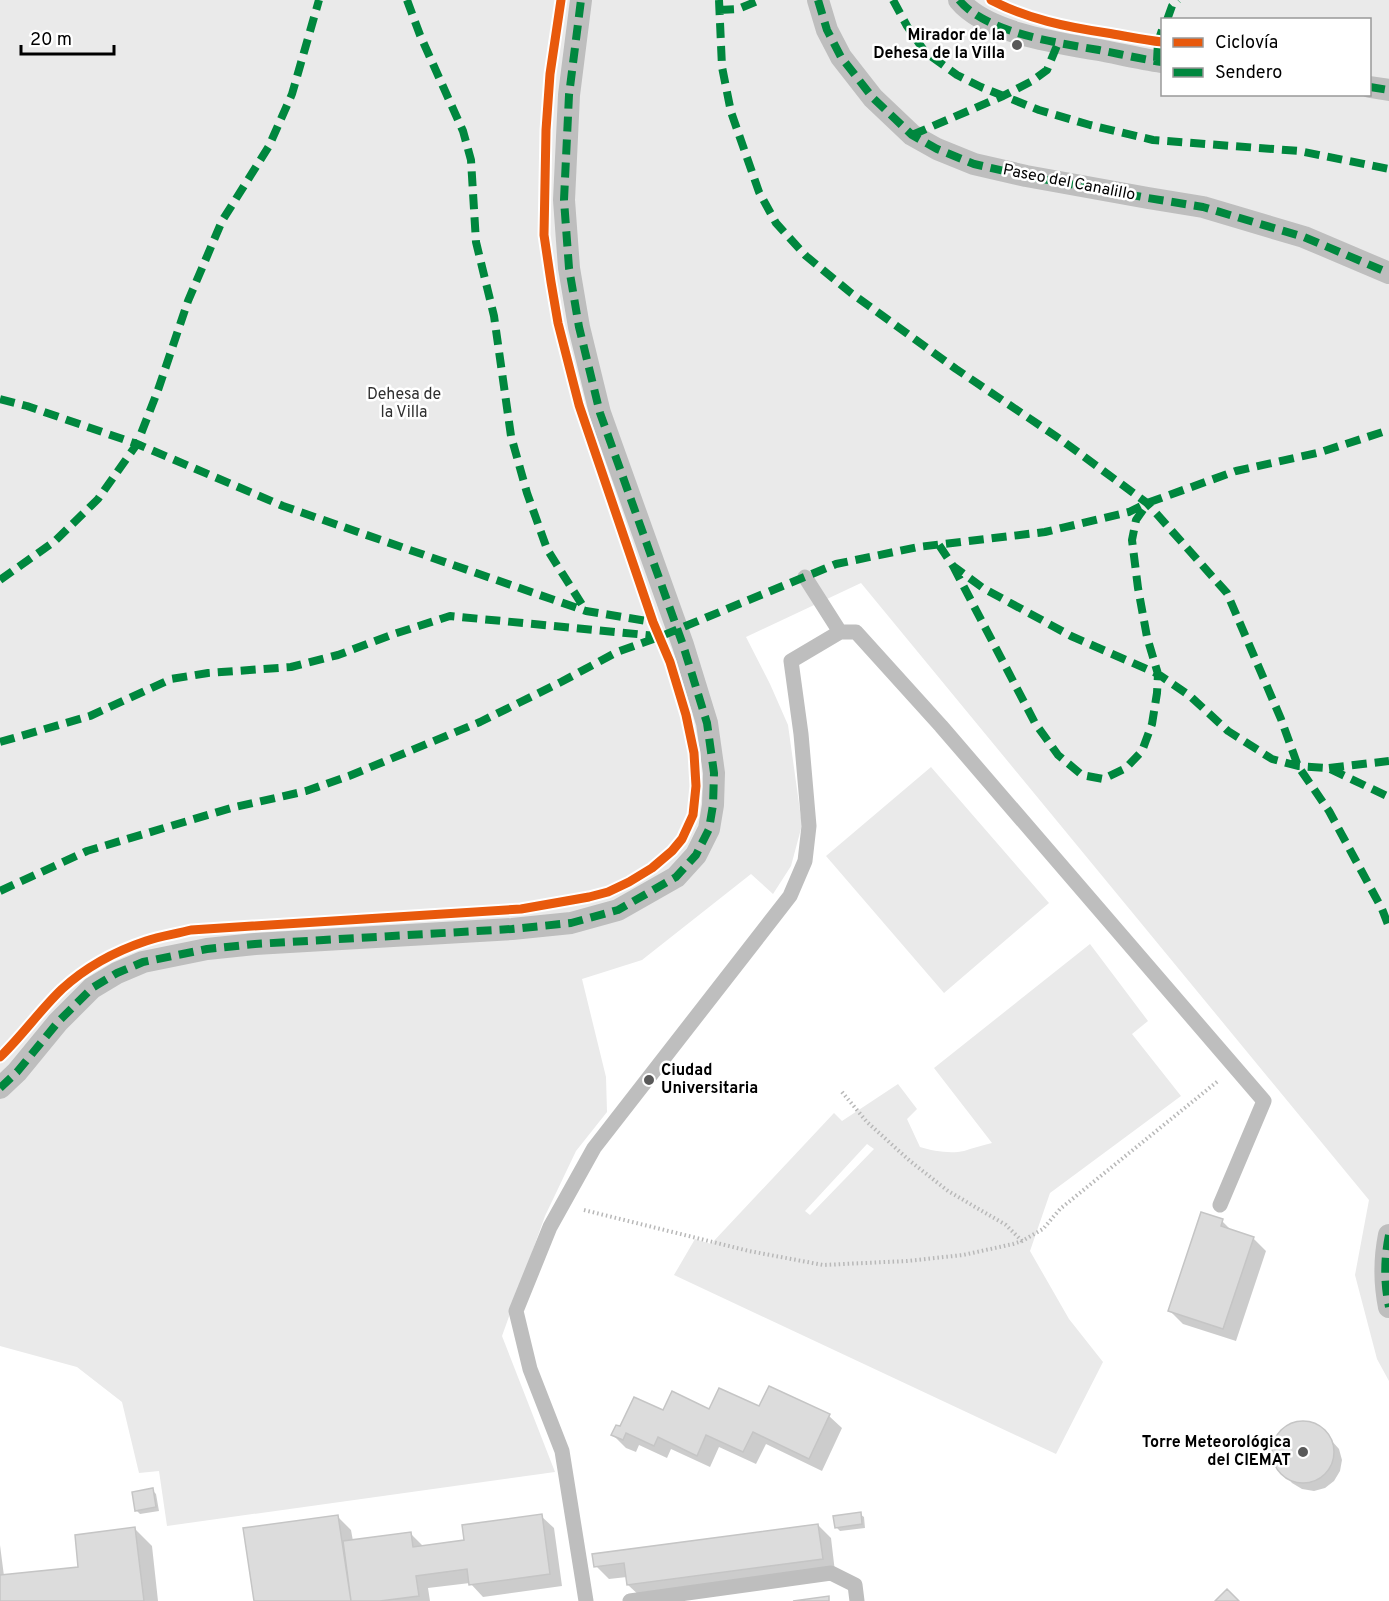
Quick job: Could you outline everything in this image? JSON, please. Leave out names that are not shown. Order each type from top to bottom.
[{"type":"street","points":[[0,1088],[17,1072],[58,1022],[92,988],[117,973],[143,962],[207,949],[255,944],[512,929],[571,922],[618,910],[676,877],[696,855],[709,829],[713,805],[714,773],[707,723],[683,645],[600,413],[579,327],[569,268],[564,200],[569,95],[581,0]]},
{"type":"street","name":"Paseo del Canalillo","points":[[818,0],[827,30],[841,57],[873,98],[912,135],[937,149],[974,164],[1026,176],[1203,207],[1304,237],[1389,273]]},
{"type":"street","points":[[959,0],[966,9],[999,27],[1042,39],[1161,62]]},
{"type":"street","points":[[1371,87],[1389,90]]},
{"type":"street","points":[[1389,1235],[1385,1253],[1384,1279],[1389,1307]]},
{"type":"lane","points":[[805,577],[840,633]]},
{"type":"lane","points":[[586,1601],[562,1450],[531,1369],[516,1311],[550,1227],[594,1148],[790,896],[805,861],[809,826],[801,734],[791,661],[840,633],[856,632],[941,726],[1264,1101],[1220,1205]]},
{"type":"lane","points":[[630,1601],[831,1573],[855,1585],[857,1601]]},
{"type":"path","points":[[577,1208],[749,1251],[823,1265],[907,1261],[963,1255],[1023,1241],[1043,1229],[1060,1209],[1236,1067]]},
{"type":"path","points":[[842,1092],[867,1122],[910,1161],[948,1191],[1006,1226],[1023,1241]]},
{"type":"green space","name":"Dehesa de la Villa","points":[[0,0],[1389,0],[1389,1381],[1377,1359],[1355,1275],[1369,1200],[861,583],[746,637],[788,725],[802,825],[791,866],[773,894],[751,874],[642,960],[582,979],[606,1077],[607,1112],[576,1151],[545,1216],[502,1336],[555,1472],[167,1526],[159,1471],[139,1473],[122,1402],[77,1367],[0,1346]]},
{"type":"green space","points":[[931,767],[1049,903],[944,993],[826,856]]},
{"type":"green space","points":[[1090,944],[1148,1021],[1132,1034],[1181,1096],[1050,1193],[1030,1251],[1069,1319],[1103,1362],[1056,1454],[674,1275],[695,1239],[711,1244],[834,1113],[842,1121],[898,1084],[917,1109],[907,1119],[920,1147],[953,1152],[992,1143],[934,1068]],"holes":[[[867,1144],[874,1149],[810,1215],[805,1211]]]},
{"type":"building","points":[[1201,1212],[1223,1219],[1221,1226],[1254,1237],[1223,1329],[1168,1311]]},
{"type":"building","points":[[769,1386],[830,1414],[809,1459],[753,1432],[743,1452],[706,1435],[697,1456],[658,1437],[654,1446],[626,1433],[623,1440],[611,1435],[616,1425],[620,1426],[634,1397],[663,1410],[672,1391],[709,1409],[719,1388],[759,1406]]},
{"type":"building","name":"Torre Meteorológica del CIEMAT","points":[[1303,1421],[1325,1430],[1334,1452],[1325,1474],[1303,1483],[1281,1474],[1272,1452],[1281,1430]]},
{"type":"building","points":[[153,1488],[156,1507],[135,1511],[132,1492]]},
{"type":"building","points":[[861,1512],[862,1524],[835,1528],[833,1516]]},
{"type":"building","points":[[542,1514],[550,1574],[469,1585],[467,1569],[416,1576],[419,1596],[380,1601],[351,1601],[343,1541],[411,1532],[413,1547],[464,1540],[462,1525]]},
{"type":"building","points":[[338,1515],[351,1601],[254,1601],[243,1528]]},
{"type":"building","points":[[818,1524],[823,1559],[627,1585],[624,1563],[594,1567],[592,1554]]},
{"type":"building","points":[[135,1527],[144,1601],[0,1601],[0,1575],[78,1567],[75,1535]]},
{"type":"building","points":[[1227,1589],[1239,1601],[1215,1601]]},
{"type":"building","points":[[829,1596],[829,1601],[793,1601]]},
{"type":"marked path","points":[[0,580],[55,541],[98,499],[137,444],[188,301],[222,221],[269,146],[292,94],[319,0]]},
{"type":"marked path","points":[[407,0],[420,35],[463,131],[471,160],[476,242],[494,316],[511,436],[527,493],[547,549],[586,611]]},
{"type":"marked path","points":[[0,1088],[17,1072],[58,1022],[92,988],[117,973],[143,962],[207,949],[255,944],[512,929],[571,923],[618,910],[676,877],[696,855],[709,829],[713,805],[714,773],[707,723],[683,645],[600,413],[579,327],[569,268],[564,200],[569,95],[581,0]]},
{"type":"marked path","points":[[719,0],[722,67],[731,112],[759,192],[776,223],[806,256],[851,293],[956,369],[1060,439],[1147,503],[1227,593],[1281,719],[1298,766],[1329,811],[1382,909],[1389,927]]},
{"type":"marked path","points":[[719,10],[738,9],[760,0]]},
{"type":"marked path","points":[[818,0],[827,30],[841,57],[873,98],[912,135],[937,149],[974,164],[1026,176],[1203,207],[1304,237],[1389,273]]},
{"type":"marked path","points":[[893,0],[925,52],[957,75],[1039,110],[1153,140],[1299,151],[1389,169]]},
{"type":"marked path","points":[[959,0],[986,21],[1024,35],[1161,62]]},
{"type":"marked path","points":[[1168,18],[1172,6],[1178,0]]},
{"type":"marked path","points":[[1157,61],[1161,33]]},
{"type":"marked path","points":[[912,135],[1032,81],[1047,70],[1058,43]]},
{"type":"marked path","points":[[1371,87],[1389,90]]},
{"type":"marked path","points":[[0,399],[137,444],[283,506],[586,611],[653,622]]},
{"type":"marked path","points":[[0,891],[87,851],[231,808],[306,791],[349,776],[480,722],[617,652],[836,564],[918,547],[1045,532],[1129,512],[1147,503],[1236,471],[1321,452],[1389,430]]},
{"type":"marked path","points":[[953,566],[1035,723],[1058,755],[1082,775],[1103,779],[1126,768],[1142,751],[1152,724],[1157,693],[1158,674],[1147,637],[1132,540],[1136,520],[1147,504]]},
{"type":"marked path","points":[[939,545],[953,566],[983,588],[1071,636],[1158,674],[1190,696],[1228,731],[1272,759],[1298,766],[1328,768],[1389,797]]},
{"type":"marked path","points":[[0,742],[90,716],[171,679],[208,673],[291,667],[338,655],[450,616],[657,636]]},
{"type":"marked path","points":[[1329,768],[1389,761]]},
{"type":"marked path","points":[[1389,1235],[1385,1271],[1389,1307]]},
{"type":"cycle path","points":[[0,1057],[71,981],[112,955],[151,939],[191,930],[521,909],[589,897],[608,892],[652,868],[682,839],[693,815],[696,786],[694,753],[686,715],[670,662],[653,622],[579,405],[558,323],[544,235],[546,130],[550,74],[561,0]]},
{"type":"cycle path","points":[[991,0],[1048,21],[1161,42]]},
{"type":"place","name":"Mirador de la Dehesa de la Villa","points":[[1017,45]]},
{"type":"place","name":"Ciudad Universitaria","points":[[649,1080]]},
{"type":"place","name":"Torre Meteorológica del CIEMAT","points":[[1303,1452]]}]
